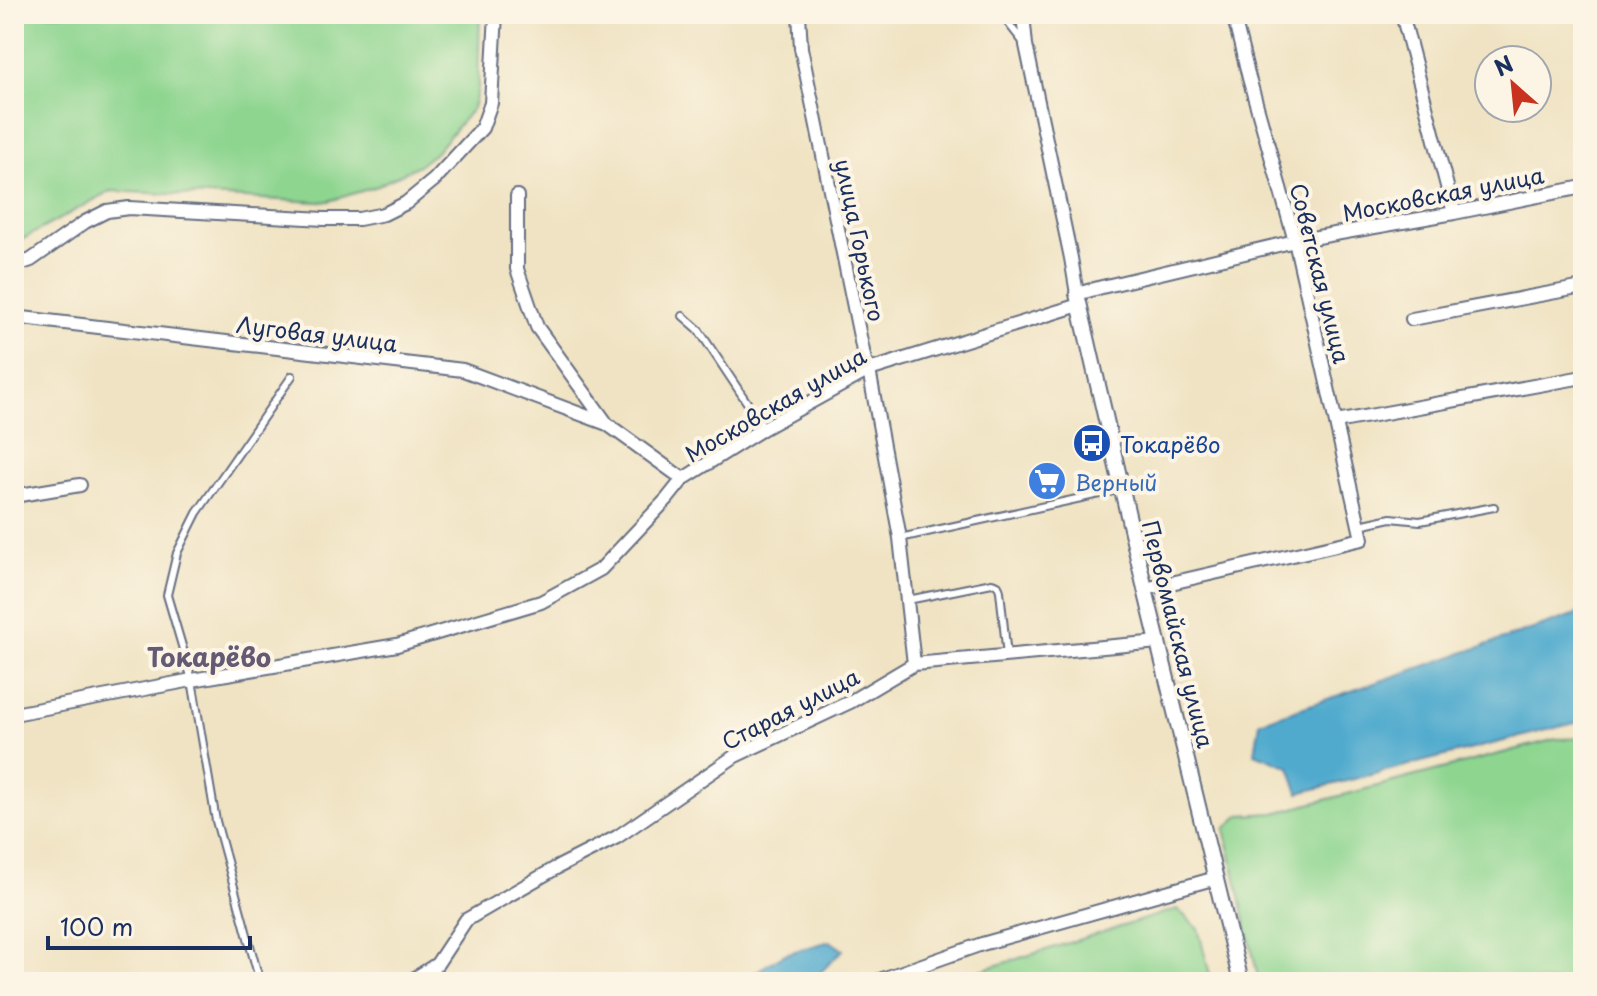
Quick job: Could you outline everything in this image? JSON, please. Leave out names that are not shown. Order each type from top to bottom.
[{"type":"street","points":[[14,266],[31,260],[85,222],[107,211],[129,208],[359,219],[384,214],[406,203],[434,180],[482,128],[491,103],[496,14]]},
{"type":"street","name":"улица Горького","points":[[799,14],[801,48],[869,370],[900,538],[914,664]]},
{"type":"street","name":"Первомайская улица","points":[[1023,14],[1026,45],[1078,299],[1241,982]]},
{"type":"street","points":[[1402,14],[1454,213]]},
{"type":"street","name":"Советская улица","points":[[1234,18],[1295,241],[1360,532]]},
{"type":"street","name":"Московская улица","points":[[14,714],[397,645],[541,602],[601,569],[683,479],[764,428],[869,370],[1078,299],[1295,241],[1583,187]]},
{"type":"street","points":[[517,196],[517,269],[537,327],[607,424],[683,479]]},
{"type":"street","points":[[1412,319],[1583,287]]},
{"type":"street","name":"Луговая улица","points":[[14,317],[463,370],[607,424]]},
{"type":"street","points":[[1336,422],[1583,377]]},
{"type":"street","points":[[14,496],[80,485]]},
{"type":"street","points":[[1145,589],[1360,532]]},
{"type":"street","name":"Старая улица","points":[[409,982],[437,964],[466,920],[617,837],[735,756],[850,702],[914,664],[1159,642]]},
{"type":"street","points":[[874,982],[982,944],[1216,878]]},
{"type":"lane","points":[[1001,14],[1026,45]]},
{"type":"lane","points":[[683,316],[698,329],[764,428]]},
{"type":"lane","points":[[260,982],[216,821],[192,680],[167,595],[177,553],[197,513],[292,376]]},
{"type":"lane","points":[[900,538],[1122,489]]},
{"type":"lane","points":[[1360,532],[1391,518],[1420,521],[1494,507]]},
{"type":"lane","points":[[908,600],[992,583],[998,585],[1007,656]]},
{"type":"green space","points":[[14,14],[480,14],[478,89],[473,108],[435,153],[419,165],[375,187],[319,202],[110,191],[14,244]]},
{"type":"green space","points":[[1583,738],[1583,982],[1259,982],[1225,829],[1240,815],[1275,813],[1556,739]]},
{"type":"green space","points":[[1177,909],[1198,928],[1212,982],[943,982]]},
{"type":"water","points":[[1583,612],[1583,721],[1299,793],[1290,767],[1255,753],[1260,722]]},
{"type":"water","points":[[830,941],[843,950],[811,982],[750,982],[750,975],[785,954]]},
{"type":"place","name":"Токарёво","points":[[1092,443]]},
{"type":"place","name":"Верный","points":[[1047,481]]},
{"type":"district","name":"Токарёво","points":[[209,656]]}]
